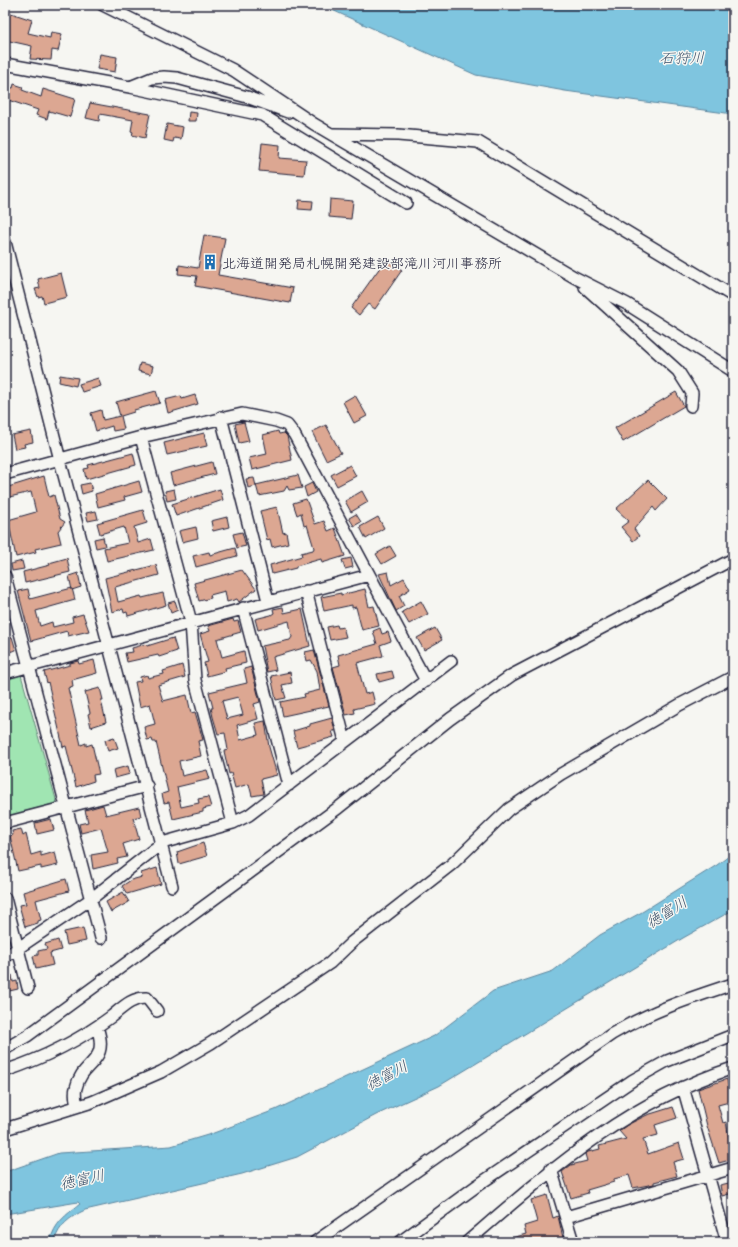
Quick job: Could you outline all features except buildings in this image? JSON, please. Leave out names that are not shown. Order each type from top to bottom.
[{"type":"street","points":[[103,5],[233,70],[314,124],[574,277],[626,304],[733,371]]},
{"type":"street","points":[[5,64],[130,87],[262,115],[406,203]]},
{"type":"street","points":[[130,87],[152,78],[177,78],[247,97],[314,124]]},
{"type":"street","points":[[332,134],[398,135],[478,142],[733,296]]},
{"type":"street","points":[[5,242],[60,460],[162,842],[172,886]]},
{"type":"street","points":[[574,277],[678,371],[692,393],[691,406]]},
{"type":"street","points":[[5,474],[221,417],[242,414],[276,421],[287,425],[294,434],[426,681]]},
{"type":"street","points":[[221,417],[268,602]]},
{"type":"street","points":[[141,437],[191,622],[195,680],[233,823]]},
{"type":"street","points":[[5,1049],[27,1036],[338,808],[450,719],[512,675],[733,559]]},
{"type":"street","points":[[5,672],[368,575]]},
{"type":"street","points":[[5,576],[101,938]]},
{"type":"street","points":[[306,591],[345,741]]},
{"type":"street","points":[[243,608],[289,784]]},
{"type":"street","points":[[5,957],[91,899],[162,842],[233,823],[249,815],[451,661]]},
{"type":"street","points":[[5,1129],[92,1102],[161,1072],[211,1044],[330,963],[352,942],[452,864],[509,809],[561,774],[681,704],[733,677]]},
{"type":"street","points":[[5,823],[147,786]]},
{"type":"street","points":[[5,898],[28,988]]},
{"type":"street","points":[[315,1242],[612,1034],[639,1018],[664,1007],[733,984]]},
{"type":"street","points":[[5,1071],[29,1063],[88,1034],[130,1002],[139,998],[147,998],[157,1011]]},
{"type":"street","points":[[77,1106],[76,1087],[101,1048],[101,1040],[97,1027]]},
{"type":"street","points":[[400,1242],[478,1185],[633,1080],[667,1061],[733,1035]]},
{"type":"street","points":[[467,1242],[551,1169],[616,1124],[642,1107],[683,1087],[733,1068]]},
{"type":"street","points":[[683,1087],[727,1242]]},
{"type":"street","points":[[566,1217],[733,1168]]},
{"type":"street","points":[[551,1169],[573,1242]]},
{"type":"green space","points":[[21,675],[57,803],[5,817],[5,679]]},
{"type":"water","name":"石狩川","points":[[321,5],[733,5],[733,114],[565,91],[476,75]]},
{"type":"water","name":"徳富川","points":[[733,853],[733,910],[683,938],[439,1086],[376,1115],[297,1157],[242,1174],[85,1210],[62,1226],[54,1242],[50,1242],[54,1230],[61,1220],[80,1204],[78,1202],[5,1214],[5,1172],[59,1153],[171,1146],[211,1134],[275,1110],[434,1036],[493,991],[553,971],[600,935],[642,912],[717,865]]},
{"type":"place","name":"北海道開発局札幌開発建設部滝川河川事務所","points":[[210,262]]}]
